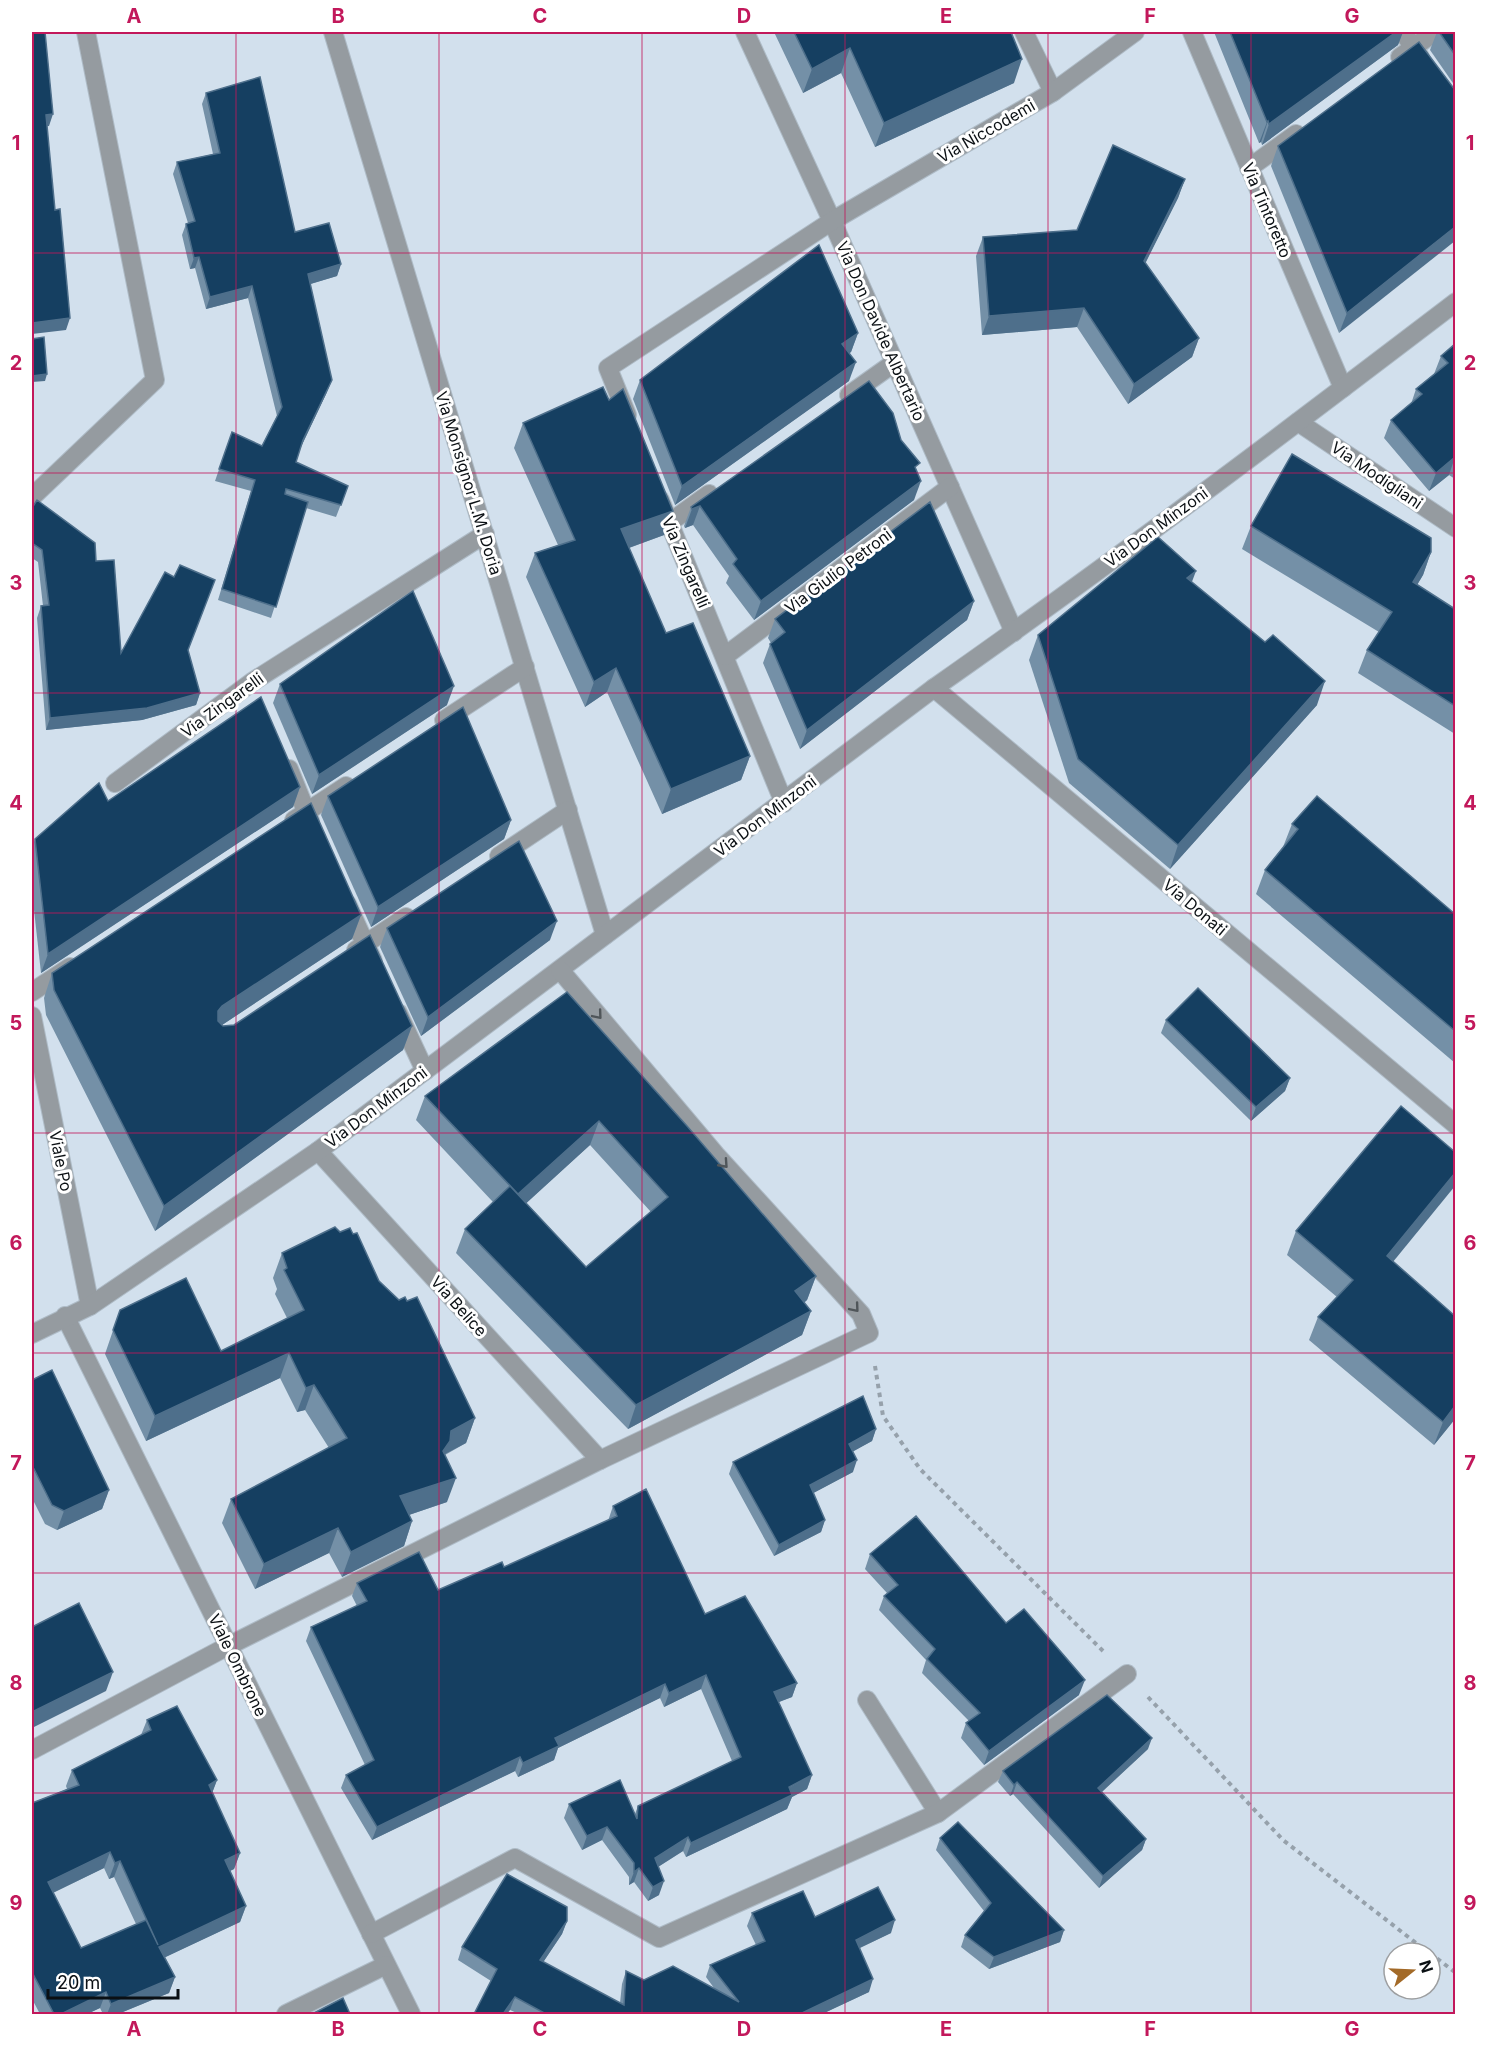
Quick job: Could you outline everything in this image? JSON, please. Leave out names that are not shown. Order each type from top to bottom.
[{"type":"street","points":[[32,497],[155,380],[86,32]]},
{"type":"street","name":"Via Monsignor L.M. Doria","points":[[333,32],[605,935]]},
{"type":"street","name":"Via Don Davide Albertario","points":[[745,32],[832,221],[1014,632]]},
{"type":"street","points":[[1024,32],[1053,92]]},
{"type":"street","name":"Via Niccodemi","points":[[832,221],[1053,92],[1135,32]]},
{"type":"street","name":"Via Tintoretto","points":[[1192,32],[1343,388]]},
{"type":"street","points":[[1403,32],[1427,66]]},
{"type":"street","points":[[1384,69],[1435,32]]},
{"type":"street","points":[[1249,168],[1307,126]]},
{"type":"street","points":[[634,434],[608,368],[832,221]]},
{"type":"street","name":"Via Don Minzoni","points":[[32,1334],[65,1316],[90,1306],[318,1151],[784,803],[934,688],[1014,632],[1298,422],[1455,302]]},
{"type":"street","points":[[838,403],[894,363]]},
{"type":"street","name":"Via Modigliani","points":[[1298,422],[1455,528]]},
{"type":"street","name":"Via Zingarelli","points":[[652,478],[784,803]]},
{"type":"street","points":[[669,523],[725,483]]},
{"type":"street","name":"Via Giulio Petroni","points":[[725,656],[950,487]]},
{"type":"street","name":"Via Zingarelli","points":[[115,783],[252,682],[484,534]]},
{"type":"street","points":[[425,733],[525,667]]},
{"type":"street","points":[[252,682],[261,703]]},
{"type":"street","name":"Via Donati","points":[[934,688],[1455,1125]]},
{"type":"street","points":[[284,758],[315,832]]},
{"type":"street","points":[[277,831],[356,779]]},
{"type":"street","points":[[481,868],[568,810]]},
{"type":"street","points":[[338,883],[380,976]]},
{"type":"street","points":[[346,957],[423,906]]},
{"type":"street","points":[[32,992],[81,960]]},
{"type":"street","points":[[32,1750],[228,1646],[600,1460],[869,1333],[861,1314],[716,1155],[560,970]]},
{"type":"street","points":[[390,997],[425,1071]]},
{"type":"street","name":"Viale Po","points":[[32,1016],[90,1306]]},
{"type":"street","name":"Via Belice","points":[[318,1151],[600,1460]]},
{"type":"street","name":"Viale Ombrone","points":[[65,1316],[411,2014]]},
{"type":"street","points":[[371,1934],[515,1858],[659,1938],[938,1813],[1127,1674]]},
{"type":"street","points":[[867,1700],[938,1813]]},
{"type":"street","points":[[286,2014],[386,1965]]},
{"type":"path","points":[[1442,1963],[1455,1973]]},
{"type":"building","points":[[32,32],[45,32],[53,114],[46,115],[55,210],[60,209],[70,318],[32,323]]},
{"type":"building","points":[[794,32],[1011,32],[1022,59],[884,123],[850,48],[812,69]]},
{"type":"building","points":[[1230,32],[1396,32],[1269,124]]},
{"type":"building","points":[[1439,32],[1455,32],[1455,55]]},
{"type":"building","points":[[1419,42],[1455,90],[1455,227],[1347,313],[1278,146]]},
{"type":"building","points":[[260,77],[295,232],[329,223],[341,264],[308,274],[332,380],[303,440],[296,462],[348,486],[341,505],[286,489],[285,494],[308,502],[276,607],[222,589],[255,480],[219,469],[232,432],[262,446],[282,407],[252,286],[210,297],[199,257],[194,258],[186,224],[195,221],[177,162],[220,153],[206,93]]},
{"type":"building","points":[[1113,145],[1185,179],[1144,261],[1199,338],[1134,384],[1084,308],[989,316],[983,237],[1077,230]]},
{"type":"building","points":[[819,245],[858,333],[842,344],[856,362],[682,486],[640,380]]},
{"type":"building","points":[[44,337],[47,374],[32,376],[32,339]]},
{"type":"building","points":[[1455,344],[1455,457],[1436,473],[1391,420],[1422,394],[1416,389],[1448,363],[1441,356]]},
{"type":"building","points":[[869,381],[893,413],[901,440],[920,463],[915,467],[921,481],[761,601],[733,564],[737,559],[700,506],[692,509],[691,507]]},
{"type":"building","points":[[603,387],[609,400],[623,389],[673,511],[621,529],[666,633],[693,623],[750,756],[671,789],[616,668],[594,682],[535,553],[575,540],[523,423]]},
{"type":"building","points":[[1292,454],[1431,538],[1431,552],[1413,582],[1455,609],[1455,706],[1367,650],[1392,612],[1251,526]]},
{"type":"building","points":[[37,500],[95,543],[96,561],[114,560],[121,653],[165,572],[174,577],[180,565],[215,580],[188,650],[200,693],[147,708],[50,718],[41,606],[49,605],[42,550],[32,543],[32,508]]},
{"type":"building","points":[[930,502],[974,601],[807,730],[770,644],[785,632],[775,619]]},
{"type":"building","points":[[1158,537],[1196,571],[1187,578],[1265,642],[1273,635],[1325,681],[1178,845],[1078,759],[1038,635]]},
{"type":"building","points":[[413,591],[454,686],[319,775],[280,684]]},
{"type":"building","points":[[261,697],[300,787],[48,954],[35,839],[99,783],[108,801]]},
{"type":"building","points":[[463,707],[511,820],[378,907],[328,796]]},
{"type":"building","points":[[1317,796],[1455,914],[1455,1031],[1265,870],[1298,829],[1292,824]]},
{"type":"building","points":[[311,803],[361,915],[222,1006],[218,1011],[218,1021],[223,1026],[234,1025],[370,935],[412,1026],[164,1206],[54,990],[52,973]]},
{"type":"building","points":[[519,841],[557,921],[428,1017],[387,928]]},
{"type":"building","points":[[1198,988],[1290,1078],[1256,1107],[1166,1020]]},
{"type":"building","points":[[567,992],[687,1126],[816,1276],[795,1291],[811,1311],[636,1405],[465,1229],[510,1186],[586,1267],[668,1197],[599,1121],[518,1194],[425,1096]]},
{"type":"building","points":[[1401,1106],[1455,1152],[1455,1173],[1387,1256],[1455,1316],[1455,1406],[1443,1422],[1318,1317],[1353,1280],[1296,1231]]},
{"type":"building","points":[[335,1227],[340,1232],[350,1228],[353,1234],[357,1233],[379,1281],[399,1300],[405,1297],[407,1301],[417,1297],[475,1418],[451,1431],[450,1441],[443,1451],[456,1478],[400,1496],[412,1521],[351,1552],[338,1528],[264,1564],[231,1499],[347,1438],[314,1385],[306,1388],[289,1353],[155,1416],[113,1330],[120,1310],[186,1278],[221,1351],[304,1310],[284,1270],[287,1268],[282,1253]]},
{"type":"building","points":[[52,1370],[109,1490],[64,1511],[52,1505],[34,1469],[32,1470],[32,1380]]},
{"type":"building","points":[[863,1396],[876,1429],[849,1444],[857,1460],[810,1485],[825,1520],[779,1545],[733,1462]]},
{"type":"building","points":[[646,1489],[705,1614],[745,1596],[797,1683],[774,1692],[812,1775],[789,1787],[792,1795],[691,1843],[688,1837],[655,1858],[664,1881],[653,1887],[639,1868],[634,1872],[634,1863],[607,1827],[587,1836],[569,1804],[620,1780],[637,1819],[638,1806],[741,1757],[706,1675],[669,1693],[665,1684],[555,1738],[559,1746],[523,1763],[520,1757],[377,1827],[346,1775],[374,1760],[311,1627],[367,1601],[357,1583],[419,1552],[438,1590],[502,1562],[504,1567],[617,1516],[613,1506]]},
{"type":"building","points":[[916,1516],[1006,1623],[1024,1609],[1085,1680],[989,1751],[966,1723],[980,1713],[927,1659],[935,1649],[884,1596],[898,1585],[870,1554]]},
{"type":"building","points":[[79,1603],[113,1672],[32,1712],[32,1627]]},
{"type":"building","points":[[1107,1695],[1152,1738],[1098,1788],[1146,1839],[1103,1876],[1017,1782],[1014,1785],[1003,1771]]},
{"type":"building","points":[[177,1706],[217,1780],[209,1785],[240,1853],[225,1860],[246,1906],[159,1947],[175,1977],[111,2004],[106,1992],[61,2014],[54,2014],[32,1972],[32,1803],[79,1785],[72,1770],[151,1730],[147,1720]],"holes":[[[110,1852],[115,1863],[120,1861],[158,1945],[146,1920],[81,1948],[48,1882]]]},
{"type":"building","points":[[958,1822],[1064,1930],[994,1957],[965,1935],[991,1903],[940,1838]]},
{"type":"building","points":[[507,1874],[567,1907],[567,1921],[540,1960],[624,2005],[626,1971],[644,1980],[673,1966],[739,2002],[710,1965],[765,1941],[752,1913],[803,1891],[815,1917],[878,1887],[895,1920],[856,1940],[873,1979],[800,2014],[546,2014],[515,1997],[503,2014],[474,2014],[497,1969],[462,1947]]},
{"type":"building","points":[[343,1998],[350,2014],[312,2014]]}]
